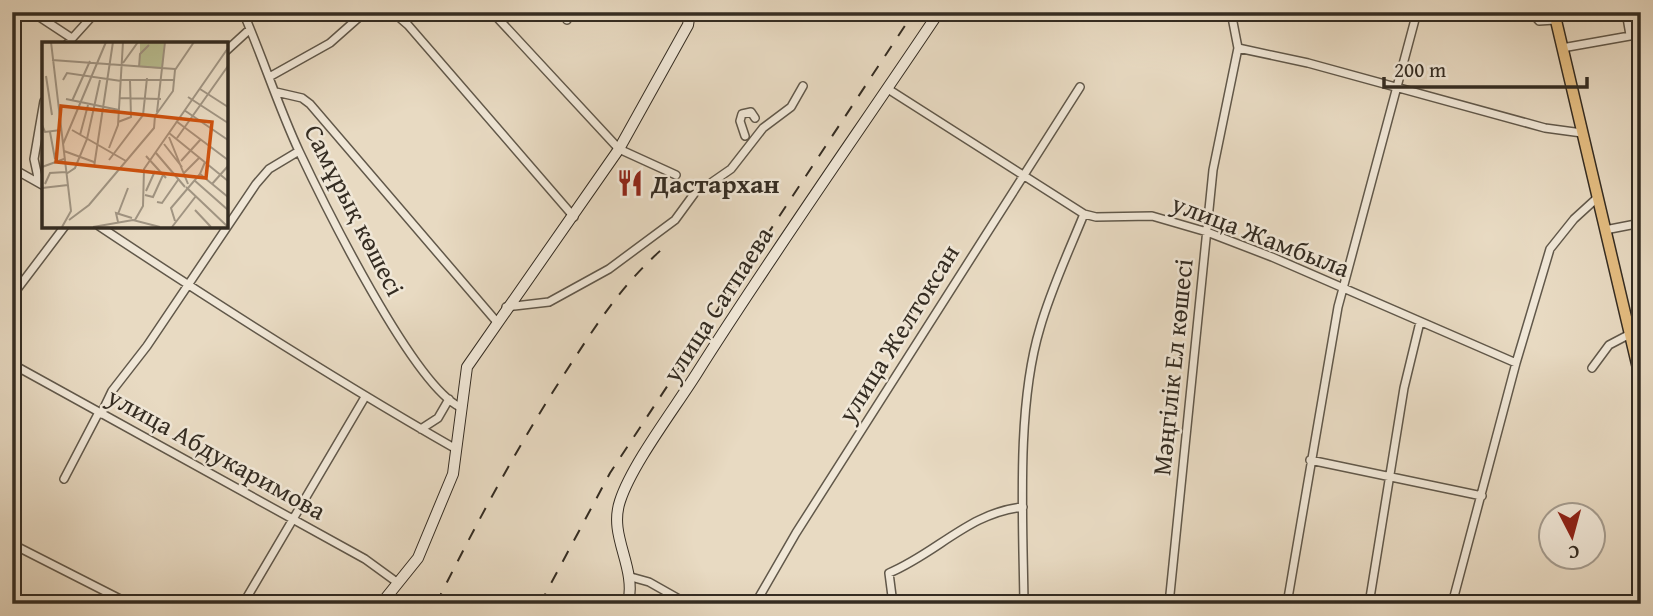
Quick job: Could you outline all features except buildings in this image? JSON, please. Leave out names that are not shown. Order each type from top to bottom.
[{"type":"main road","points":[[1554,16],[1630,334],[1638,353],[1641,381]]},
{"type":"street","points":[[32,12],[68,40],[96,12]]},
{"type":"street","name":"Самұрық көшесі","points":[[243,12],[299,151],[396,333],[449,399],[460,407]]},
{"type":"street","points":[[271,76],[330,43],[365,12]]},
{"type":"street","points":[[393,12],[408,25],[574,217]]},
{"type":"street","points":[[492,12],[619,149],[676,175]]},
{"type":"street","points":[[382,604],[418,558],[453,474],[467,367],[496,321],[574,217],[619,149],[688,25],[690,12]]},
{"type":"street","name":"улица Сатпаева","points":[[628,604],[631,577],[617,524],[617,513],[627,485],[716,343],[939,12]]},
{"type":"street","name":"Мәңгілік Ел көшесі","points":[[1169,604],[1213,170],[1238,48],[1231,12]]},
{"type":"street","points":[[1287,604],[1310,460],[1343,287],[1398,88],[1416,12]]},
{"type":"street","points":[[1531,12],[1539,21],[1554,16]]},
{"type":"street","points":[[1626,12],[1630,35]]},
{"type":"street","points":[[228,49],[250,29]]},
{"type":"street","points":[[1562,48],[1641,34]]},
{"type":"street","points":[[1238,48],[1545,128],[1582,133]]},
{"type":"street","points":[[705,187],[731,169],[762,128],[791,107],[803,86]]},
{"type":"street","name":"улица Желтоксан","points":[[755,604],[796,533],[1080,87]]},
{"type":"street","name":"улица Жамбыла","points":[[888,89],[1084,214],[1096,217],[1152,216],[1208,232],[1343,287],[1516,363]]},
{"type":"street","points":[[276,92],[302,98],[496,321]]},
{"type":"street","points":[[746,136],[740,121],[743,114],[751,112],[755,118]]},
{"type":"street","points":[[41,184],[34,159],[42,113]]},
{"type":"street","points":[[228,222],[269,169],[299,151]]},
{"type":"street","points":[[12,168],[41,184]]},
{"type":"street","points":[[506,307],[548,302],[609,269],[675,220],[694,194]]},
{"type":"street","points":[[1452,604],[1516,363],[1550,248],[1574,219],[1597,198]]},
{"type":"street","points":[[1024,604],[1023,507],[1028,404],[1040,328],[1084,214]]},
{"type":"street","points":[[1605,230],[1641,223]]},
{"type":"street","points":[[12,296],[63,228]]},
{"type":"street","points":[[102,228],[188,286],[365,397],[456,449]]},
{"type":"street","points":[[64,479],[112,391],[188,286],[224,228]]},
{"type":"street","points":[[1369,604],[1406,378],[1420,322]]},
{"type":"street","points":[[1592,368],[1609,345],[1630,334]]},
{"type":"street","name":"улица Абдукаримова","points":[[12,364],[365,559],[398,583]]},
{"type":"street","points":[[243,604],[365,397]]},
{"type":"street","points":[[421,429],[438,418],[449,399]]},
{"type":"street","points":[[1310,460],[1482,496]]},
{"type":"street","points":[[893,604],[889,573],[918,561],[973,520],[993,512],[1023,507]]},
{"type":"street","points":[[12,544],[130,604]]},
{"type":"street","points":[[631,577],[649,582],[688,604]]},
{"type":"railway","points":[[869,19],[874,12]]},
{"type":"railway","points":[[540,604],[610,473],[914,12]]},
{"type":"railway","points":[[436,604],[496,488],[563,376],[620,294],[661,250]]},
{"type":"place","name":"Дастархан","points":[[630,183]]}]
